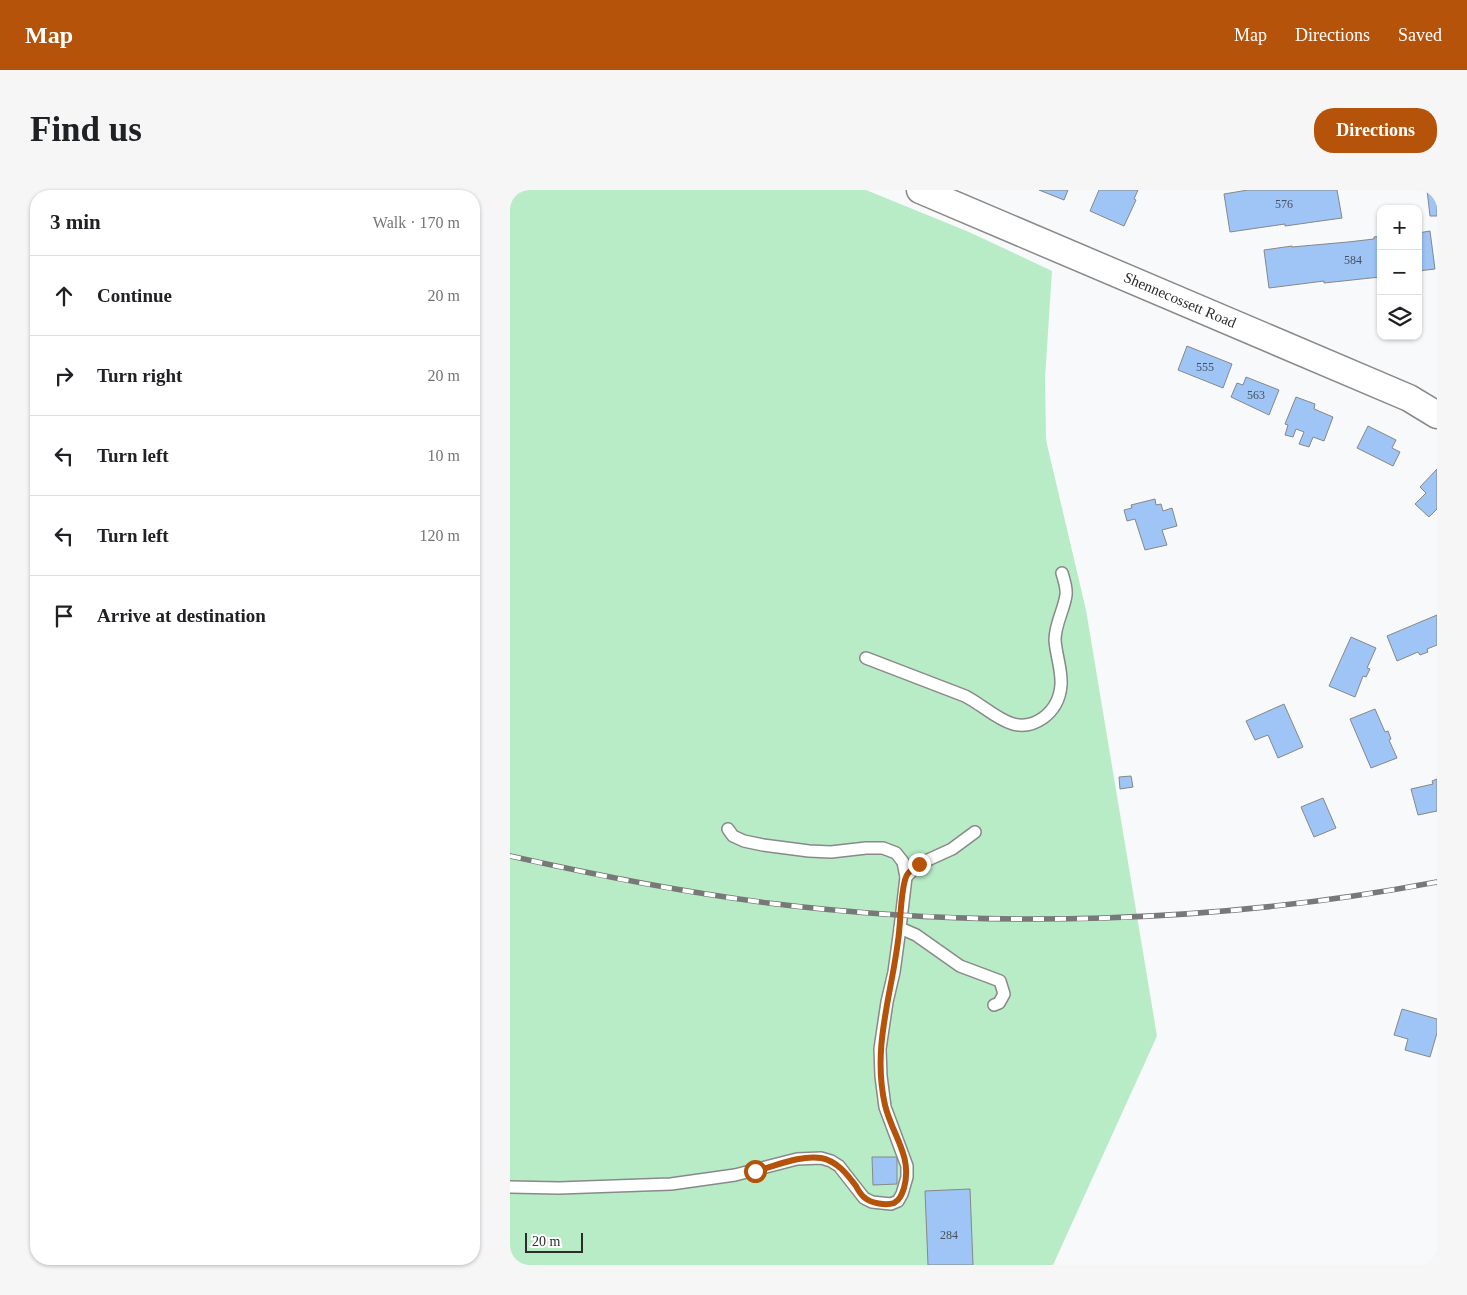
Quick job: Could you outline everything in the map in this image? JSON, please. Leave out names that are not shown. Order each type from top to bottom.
[{"type":"street","name":"Shennecossett Road","points":[[920,190],[1409,398],[1437,415]]},
{"type":"lane","points":[[866,658],[965,696],[980,704],[1001,720],[1014,725],[1029,726],[1049,713],[1056,703],[1060,692],[1056,633],[1066,594],[1062,572]]},
{"type":"lane","points":[[510,1187],[559,1188],[671,1184],[735,1175],[797,1159],[821,1158],[839,1166],[864,1198],[880,1204],[891,1204],[898,1201],[905,1186],[907,1166],[886,1107],[881,1076],[880,1049],[887,1002],[894,972],[906,877],[905,868],[900,857],[890,850],[883,848],[831,852],[763,845],[744,841],[733,836],[728,829]]},
{"type":"lane","points":[[906,877],[919,864],[952,849],[975,832]]},
{"type":"lane","points":[[900,928],[916,935],[960,966],[1000,982],[1004,994],[999,1003],[994,1005]]},
{"type":"green space","points":[[510,190],[866,190],[969,232],[1052,271],[1045,378],[1046,440],[1086,610],[1157,1036],[1053,1265],[510,1265]]},
{"type":"building","points":[[1039,190],[1068,190],[1064,200]]},
{"type":"building","points":[[1099,190],[1138,190],[1134,199],[1136,200],[1124,226],[1090,211]]},
{"type":"building","points":[[1248,190],[1337,190],[1342,218],[1230,232],[1224,194]]},
{"type":"building","points":[[1427,190],[1437,190],[1437,216],[1430,216]]},
{"type":"building","points":[[1430,231],[1435,269],[1422,271],[1422,232]]},
{"type":"building","points":[[1374,237],[1377,237],[1377,277],[1324,283],[1324,281],[1269,288],[1264,250],[1374,239]]},
{"type":"building","points":[[1187,346],[1232,364],[1223,388],[1178,370]]},
{"type":"building","points":[[1246,377],[1279,390],[1269,415],[1231,397],[1237,383],[1243,385]]},
{"type":"building","points":[[1296,397],[1315,404],[1314,409],[1333,417],[1324,441],[1313,437],[1309,447],[1299,444],[1304,432],[1296,429],[1293,437],[1285,435],[1288,425],[1285,424]]},
{"type":"building","points":[[1368,426],[1396,440],[1392,448],[1400,452],[1393,466],[1357,448]]},
{"type":"building","points":[[1437,469],[1437,509],[1429,517],[1415,504],[1426,493],[1420,487]]},
{"type":"building","points":[[1155,499],[1156,505],[1161,504],[1163,511],[1172,508],[1177,526],[1162,530],[1167,545],[1145,550],[1135,519],[1127,521],[1124,510],[1132,508],[1131,505]]},
{"type":"building","points":[[1437,615],[1437,645],[1427,649],[1428,652],[1420,655],[1418,652],[1397,661],[1387,636]]},
{"type":"building","points":[[1351,637],[1376,648],[1367,668],[1370,669],[1366,677],[1363,676],[1355,697],[1329,686]]},
{"type":"building","points":[[1284,704],[1303,747],[1278,758],[1268,735],[1255,740],[1246,721]]},
{"type":"building","points":[[1375,709],[1385,732],[1388,731],[1391,739],[1389,740],[1397,758],[1371,768],[1350,719]]},
{"type":"building","points":[[1131,776],[1133,787],[1120,789],[1119,777]]},
{"type":"building","points":[[1437,779],[1437,811],[1418,815],[1411,789],[1433,784],[1432,781]]},
{"type":"building","points":[[1323,798],[1336,828],[1314,837],[1301,807]]},
{"type":"building","points":[[1402,1009],[1437,1019],[1437,1033],[1430,1057],[1405,1050],[1408,1039],[1394,1035]]},
{"type":"building","points":[[872,1157],[897,1157],[897,1184],[873,1185]]},
{"type":"building","points":[[970,1189],[973,1265],[928,1265],[925,1191]]},
{"type":"railway","points":[[510,856],[574,870],[736,899],[851,912],[934,917],[1019,919],[1188,914],[1355,896],[1437,882]]},
{"type":"route","points":[[755,1171],[797,1159],[821,1158],[839,1166],[864,1198],[872,1202],[891,1204],[898,1201],[902,1194],[907,1177],[907,1166],[886,1107],[881,1076],[880,1049],[887,1002],[894,972],[906,877],[919,864]]}]
